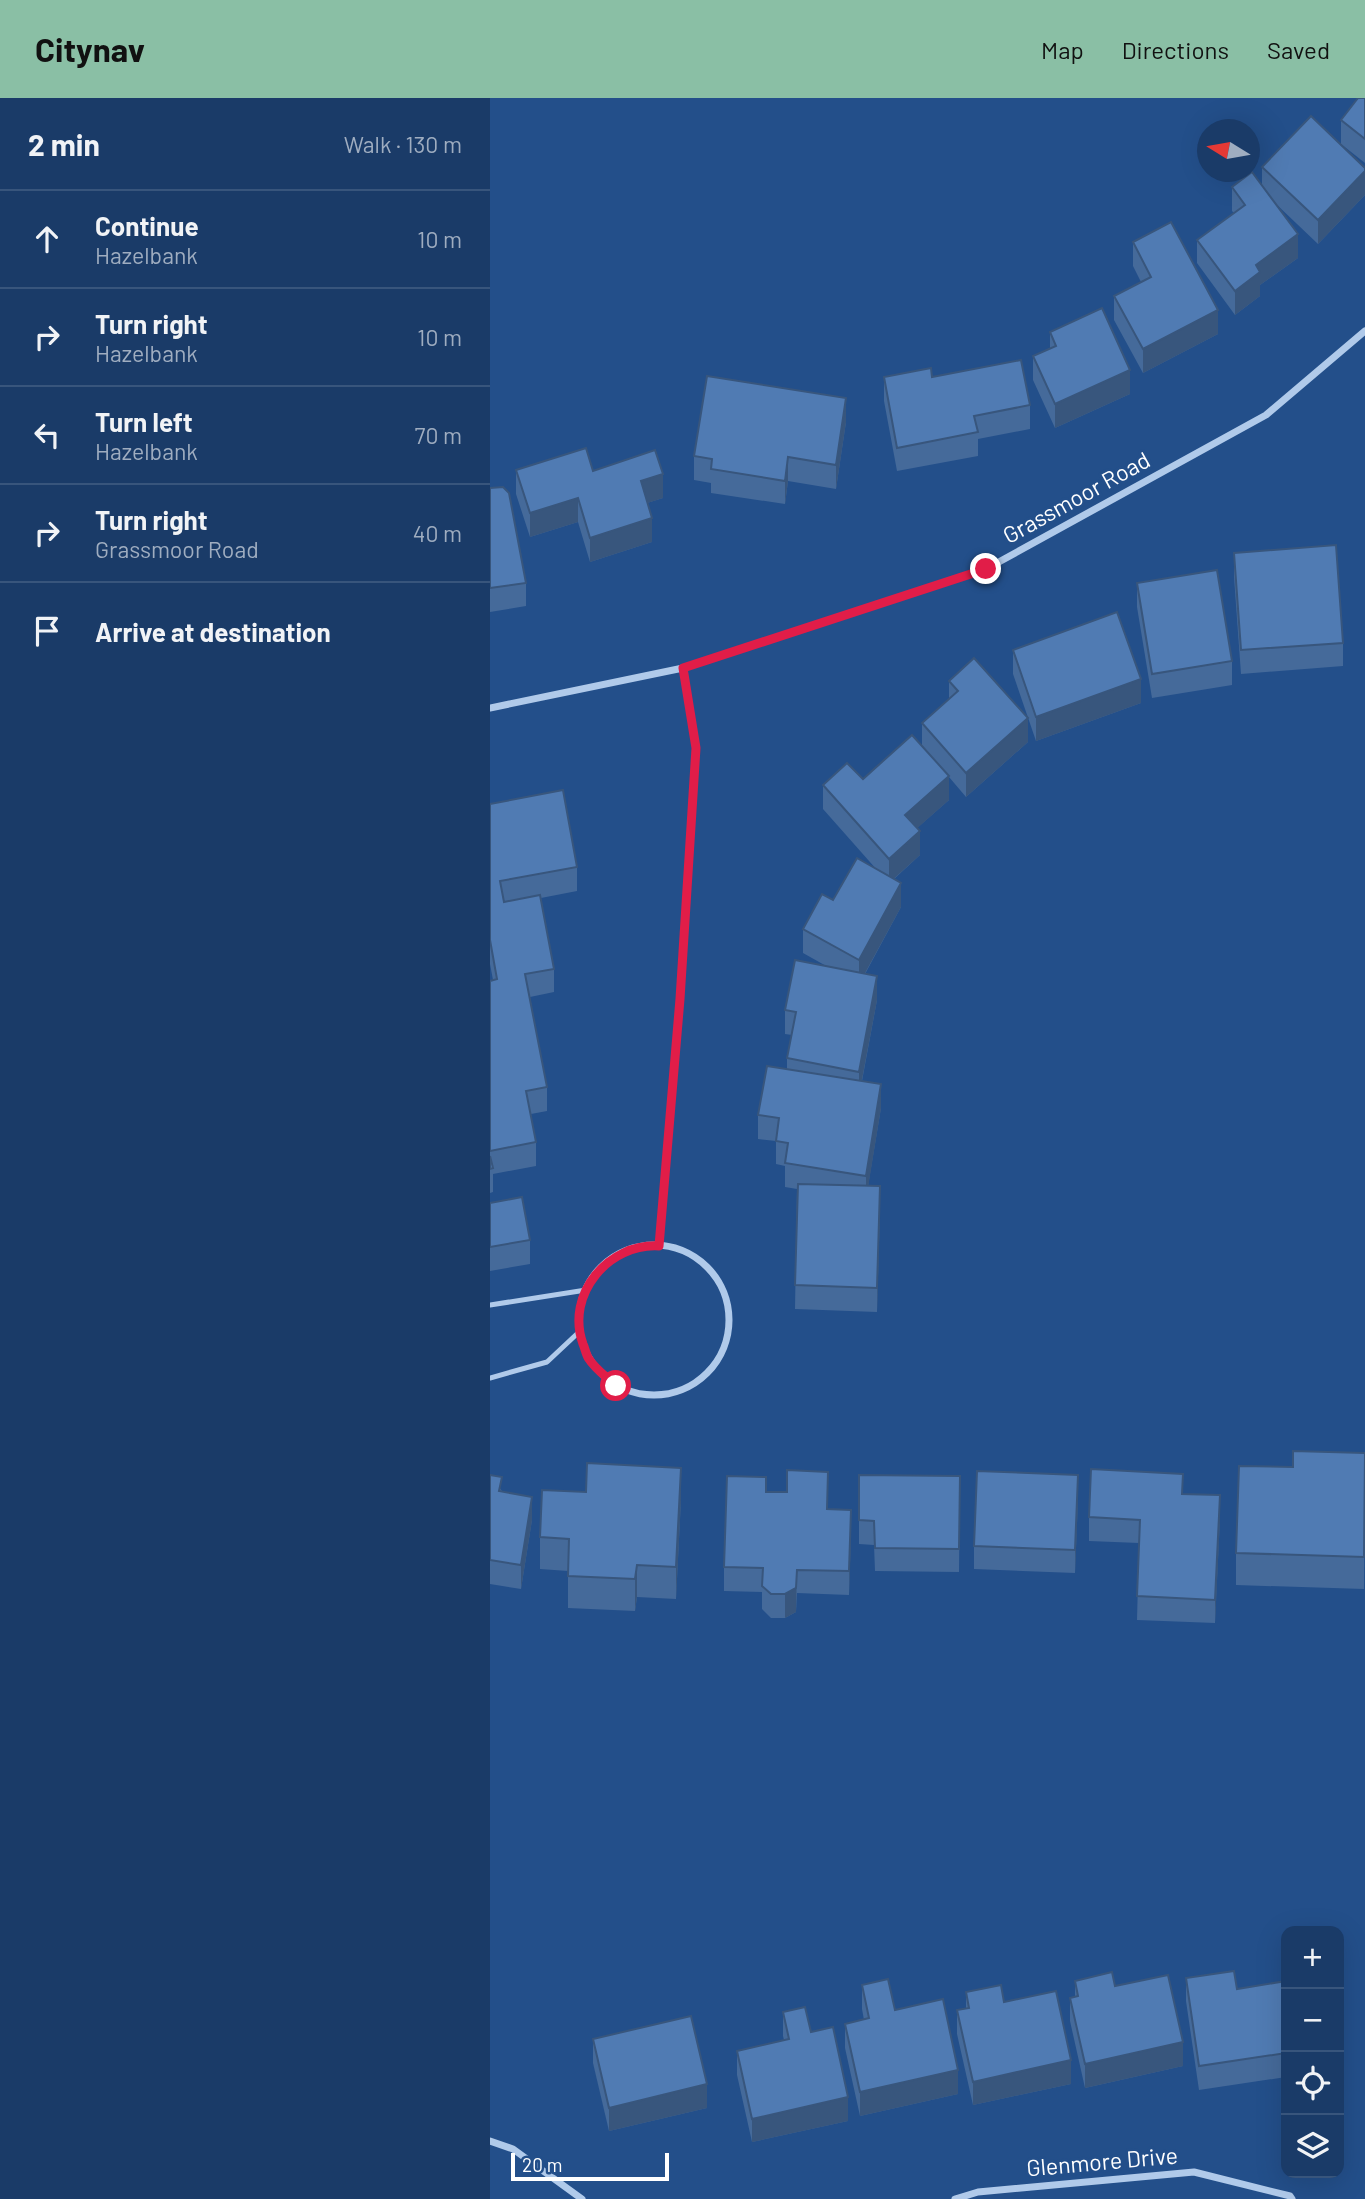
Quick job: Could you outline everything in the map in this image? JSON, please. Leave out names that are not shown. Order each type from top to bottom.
[{"type":"street","name":"Grassmoor Road","points":[[490,708],[683,668],[986,569],[1266,415],[1365,331]]},
{"type":"street","points":[[659,1246],[677,1038],[696,748],[683,668]]},
{"type":"street","points":[[643,1245],[659,1246],[673,1247],[698,1258],[716,1277],[728,1305],[728,1335],[720,1357],[704,1378],[674,1393],[644,1396],[616,1386],[588,1359],[579,1332],[580,1303],[591,1279],[616,1255],[643,1245]]},
{"type":"street","points":[[490,2141],[513,2149],[582,2199]]},
{"type":"street","name":"Glenmore Drive","points":[[955,2199],[978,2192],[1194,2172],[1290,2196],[1292,2199]]},
{"type":"lane","points":[[490,1305],[586,1290]]},
{"type":"lane","points":[[490,1378],[547,1362],[579,1332]]},
{"type":"building","points":[[1358,98],[1365,98],[1365,139],[1341,120]]},
{"type":"building","points":[[1311,116],[1365,168],[1318,220],[1262,167]]},
{"type":"building","points":[[1239,182],[1259,182],[1298,234],[1256,265],[1260,272],[1235,291],[1197,240],[1245,205],[1232,187]]},
{"type":"building","points":[[1171,222],[1218,310],[1143,349],[1114,296],[1151,277],[1133,242]]},
{"type":"building","points":[[1102,308],[1130,370],[1055,404],[1033,356],[1056,346],[1050,332]]},
{"type":"building","points":[[1021,360],[1030,405],[974,416],[978,432],[897,448],[884,377],[931,368],[932,377]]},
{"type":"building","points":[[707,376],[846,398],[836,465],[788,457],[785,481],[711,469],[712,459],[694,456]]},
{"type":"building","points":[[586,448],[593,471],[655,450],[663,474],[641,481],[652,518],[590,538],[578,498],[530,513],[516,470]]},
{"type":"building","points":[[503,487],[509,493],[526,583],[490,588],[490,488]]},
{"type":"building","points":[[1336,545],[1343,643],[1241,650],[1234,553]]},
{"type":"building","points":[[1217,570],[1232,661],[1152,674],[1137,583]]},
{"type":"building","points":[[1117,612],[1141,679],[1036,717],[1013,650]]},
{"type":"building","points":[[974,658],[1028,718],[966,773],[922,723],[958,691],[949,681]]},
{"type":"building","points":[[912,735],[949,776],[905,815],[920,831],[889,859],[823,785],[847,763],[863,779]]},
{"type":"building","points":[[563,790],[577,867],[500,881],[504,902],[540,895],[554,969],[525,974],[547,1087],[526,1091],[536,1142],[490,1151],[490,981],[497,979],[490,940],[490,804]]},
{"type":"building","points":[[857,858],[901,883],[859,960],[803,929],[822,894],[833,900]]},
{"type":"building","points":[[795,960],[877,976],[859,1072],[787,1058],[796,1012],[785,1010]]},
{"type":"building","points":[[767,1066],[881,1084],[866,1176],[785,1163],[788,1143],[776,1141],[779,1118],[758,1115]]},
{"type":"building","points":[[798,1184],[880,1186],[877,1288],[795,1285]]},
{"type":"building","points":[[522,1197],[530,1240],[490,1247],[490,1203]]},
{"type":"building","points":[[1293,1451],[1365,1453],[1364,1557],[1236,1553],[1239,1466],[1293,1467]]},
{"type":"building","points":[[587,1463],[681,1468],[676,1567],[637,1565],[635,1579],[568,1576],[569,1539],[540,1537],[542,1490],[586,1492]]},
{"type":"building","points":[[1091,1469],[1183,1474],[1182,1494],[1220,1495],[1215,1600],[1137,1596],[1140,1520],[1089,1517]]},
{"type":"building","points":[[787,1470],[828,1472],[827,1509],[851,1510],[849,1571],[797,1570],[796,1588],[785,1594],[771,1594],[762,1586],[763,1568],[724,1567],[727,1476],[766,1477],[766,1492],[787,1492]]},
{"type":"building","points":[[977,1471],[1078,1475],[1075,1550],[974,1546]]},
{"type":"building","points":[[490,1475],[502,1477],[499,1491],[532,1497],[521,1565],[490,1560]]},
{"type":"building","points":[[859,1475],[960,1476],[959,1549],[875,1548],[874,1521],[859,1520]]},
{"type":"building","points":[[1234,1971],[1237,1989],[1281,1982],[1281,2054],[1199,2066],[1186,1978]]},
{"type":"building","points":[[1112,1972],[1115,1986],[1168,1975],[1183,2042],[1085,2064],[1070,1998],[1078,1996],[1075,1981]]},
{"type":"building","points":[[888,1979],[895,2010],[943,1999],[958,2070],[860,2092],[845,2024],[869,2018],[862,1985]]},
{"type":"building","points":[[1001,1985],[1004,2002],[1056,1991],[1071,2060],[973,2082],[957,2010],[969,2008],[966,1992]]},
{"type":"building","points":[[805,2007],[811,2032],[833,2027],[848,2097],[752,2119],[737,2051],[789,2039],[783,2012]]},
{"type":"building","points":[[691,2016],[707,2084],[609,2108],[593,2039]]},
{"type":"route","points":[[616,1386],[588,1359],[579,1332],[580,1303],[591,1279],[616,1255],[643,1245],[659,1246],[680,999],[696,748],[683,668],[986,569]]}]
